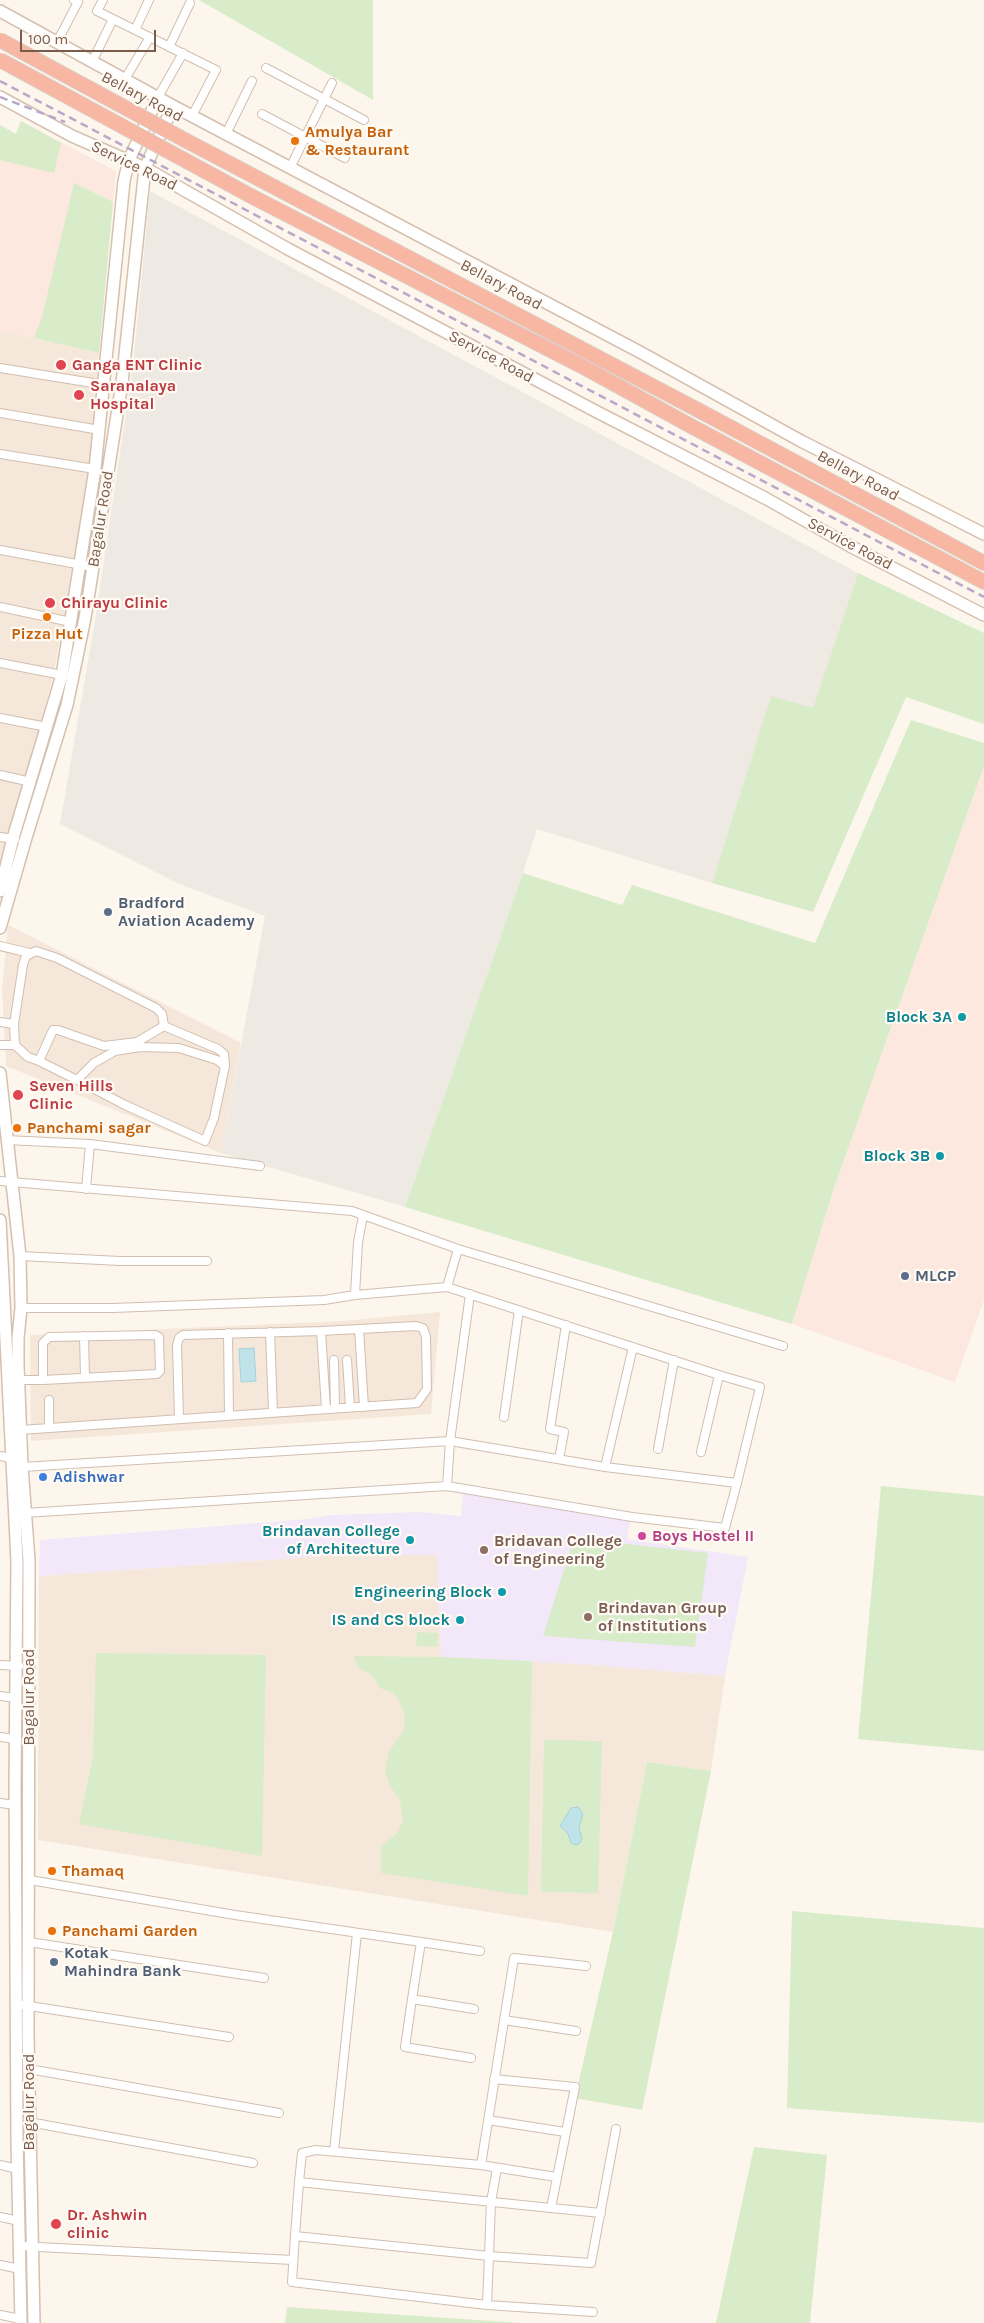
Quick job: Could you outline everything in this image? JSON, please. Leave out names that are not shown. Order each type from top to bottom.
[{"type":"highway","name":"Bellary Road","points":[[0,40],[183,139],[984,563]]},
{"type":"highway","points":[[0,60],[251,196],[588,370],[984,582]]},
{"type":"main road","points":[[0,11],[192,116],[638,352],[801,441],[984,534]]},
{"type":"main road","name":"Service Road","points":[[0,97],[72,136],[145,168],[288,249],[765,498],[850,546],[984,615]]},
{"type":"main road","name":"Bagalur Road","points":[[0,891],[12,838],[62,675],[100,430],[124,181],[129,160],[158,97]]},
{"type":"main road","name":"Bagalur Road","points":[[0,928],[68,705],[93,567],[122,383],[145,168],[174,106]]},
{"type":"main road","name":"Bagalur Road","points":[[0,1073],[6,1140],[6,1182],[20,1256],[21,1308],[18,1338],[9,1365]]},
{"type":"main road","name":"Bagalur Road","points":[[0,1220],[4,1340],[9,1365],[5,1457],[17,1561],[15,1739],[16,2004],[21,2321]]},
{"type":"main road","name":"Bagalur Road","points":[[9,1365],[19,1380],[21,1451],[29,1560],[29,2122],[34,2323]]},
{"type":"street","points":[[57,42],[78,2],[74,0]]},
{"type":"street","points":[[103,0],[97,11],[216,70],[192,116]]},
{"type":"street","points":[[135,30],[149,0]]},
{"type":"street","points":[[169,47],[190,3]]},
{"type":"street","points":[[92,62],[113,19]]},
{"type":"street","points":[[125,79],[150,37]]},
{"type":"street","points":[[158,97],[182,54]]},
{"type":"street","points":[[266,68],[364,120]]},
{"type":"street","points":[[226,134],[252,81]]},
{"type":"street","points":[[290,168],[332,83]]},
{"type":"street","points":[[262,114],[345,158]]},
{"type":"street","points":[[0,368],[105,385]]},
{"type":"street","points":[[0,413],[100,430]]},
{"type":"street","points":[[0,454],[95,469]]},
{"type":"street","points":[[0,550],[93,567]]},
{"type":"street","points":[[0,607],[71,622]]},
{"type":"street","points":[[0,663],[62,675]]},
{"type":"street","points":[[0,718],[47,727]]},
{"type":"street","points":[[0,775],[30,782]]},
{"type":"street","points":[[0,837],[25,841]]},
{"type":"street","points":[[0,946],[30,953]]},
{"type":"street","points":[[15,1045],[14,1024],[23,965],[26,956],[36,951],[57,958],[156,1008],[162,1014],[164,1026]]},
{"type":"street","points":[[0,1022],[14,1024]]},
{"type":"street","points":[[39,1061],[49,1034],[53,1030],[104,1046],[137,1042],[164,1026]]},
{"type":"street","points":[[0,1045],[15,1045],[28,1057],[125,1105],[205,1141],[214,1118],[225,1066],[224,1054],[218,1049],[164,1026]]},
{"type":"street","points":[[77,1080],[94,1064],[115,1051],[140,1047],[179,1048],[217,1060],[225,1066]]},
{"type":"street","points":[[6,1140],[90,1144],[260,1166]]},
{"type":"street","points":[[86,1189],[90,1144]]},
{"type":"street","points":[[6,1182],[352,1211],[458,1249],[783,1346]]},
{"type":"street","points":[[354,1295],[358,1242],[363,1216]]},
{"type":"street","points":[[447,1287],[458,1249]]},
{"type":"street","points":[[20,1256],[120,1261],[207,1261]]},
{"type":"street","points":[[21,1308],[113,1308],[294,1302],[447,1287],[760,1387],[726,1528],[632,1517],[447,1486],[25,1514]]},
{"type":"street","points":[[447,1486],[450,1441],[470,1294]]},
{"type":"street","points":[[504,1418],[519,1310]]},
{"type":"street","points":[[559,1459],[564,1432],[550,1429],[566,1325]]},
{"type":"street","points":[[20,1430],[417,1403],[423,1398],[427,1389],[426,1337],[423,1328],[416,1326],[183,1335],[179,1338],[177,1345],[179,1418]]},
{"type":"street","points":[[359,1329],[364,1407]]},
{"type":"street","points":[[321,1331],[326,1409]]},
{"type":"street","points":[[270,1332],[273,1412]]},
{"type":"street","points":[[228,1333],[229,1415]]},
{"type":"street","points":[[19,1380],[43,1380],[157,1374],[160,1370],[160,1341],[155,1335],[49,1337],[43,1343],[43,1380]]},
{"type":"street","points":[[84,1336],[85,1377]]},
{"type":"street","points":[[605,1467],[633,1346]]},
{"type":"street","points":[[334,1360],[335,1408]]},
{"type":"street","points":[[347,1360],[350,1408]]},
{"type":"street","points":[[658,1449],[674,1360]]},
{"type":"street","points":[[701,1452],[718,1375]]},
{"type":"street","points":[[49,1400],[49,1427]]},
{"type":"street","points":[[22,1467],[450,1441],[605,1467],[737,1484]]},
{"type":"street","points":[[5,1457],[21,1451]]},
{"type":"street","points":[[0,1665],[29,1666]]},
{"type":"street","points":[[0,1696],[16,1698]]},
{"type":"street","points":[[0,1737],[15,1739]]},
{"type":"street","points":[[0,1803],[15,1805]]},
{"type":"street","points":[[30,1880],[235,1915],[480,1951]]},
{"type":"street","points":[[334,2151],[357,1932]]},
{"type":"street","points":[[29,1942],[264,1978]]},
{"type":"street","points":[[421,1942],[405,2047],[471,2058]]},
{"type":"street","points":[[481,2165],[514,1958],[586,1966]]},
{"type":"street","points":[[412,1999],[474,2008]]},
{"type":"street","points":[[16,2004],[229,2037]]},
{"type":"street","points":[[504,2020],[576,2031]]},
{"type":"street","points":[[29,2069],[279,2113]]},
{"type":"street","points":[[494,2079],[575,2087],[551,2208]]},
{"type":"street","points":[[488,2120],[565,2132]]},
{"type":"street","points":[[29,2122],[253,2163]]},
{"type":"street","points":[[295,2236],[489,2256],[591,2263],[616,2129]]},
{"type":"street","points":[[556,2177],[481,2165],[334,2151],[316,2150],[302,2153],[292,2282],[486,2305],[593,2312]]},
{"type":"street","points":[[0,2165],[18,2169]]},
{"type":"street","points":[[486,2305],[491,2202],[497,2168]]},
{"type":"street","points":[[299,2182],[601,2213]]},
{"type":"street","points":[[0,2216],[19,2221]]},
{"type":"street","points":[[19,2246],[293,2260]]},
{"type":"street","points":[[0,2265],[20,2269]]},
{"type":"street","points":[[0,2315],[21,2321]]},
{"type":"shaded area","points":[[21,121],[116,171],[99,353],[0,330],[0,125],[16,134]]},
{"type":"shaded area","points":[[150,191],[858,573],[813,709],[771,697],[712,883],[537,829],[405,1207],[221,1153],[265,916],[179,884],[60,824],[95,621],[133,366]]},
{"type":"shaded area","points":[[0,330],[99,353],[89,470],[76,557],[52,681],[0,867]]},
{"type":"shaded area","points":[[984,766],[984,1300],[955,1382],[792,1324],[834,1188]]},
{"type":"shaded area","points":[[8,925],[241,1043],[221,1153],[6,1066],[2,990]]},
{"type":"shaded area","points":[[440,1312],[431,1414],[31,1441],[30,1335],[343,1321]]},
{"type":"shaded area","name":"Brindavan Group of Institutions","points":[[463,1493],[630,1520],[627,1539],[748,1557],[725,1676],[593,1665],[441,1657],[437,1555],[322,1556],[39,1576],[40,1540],[308,1519],[332,1515],[420,1512],[461,1516]]},
{"type":"shaded area","points":[[378,1554],[438,1555],[593,1665],[725,1676],[711,1771],[647,1762],[613,1932],[38,1840],[39,1576],[322,1556]]},
{"type":"green space","points":[[199,0],[373,0],[373,100]]},
{"type":"green space","points":[[21,121],[61,143],[54,173],[0,160],[0,125],[16,134]]},
{"type":"green space","points":[[74,183],[113,202],[99,353],[34,338],[42,317]]},
{"type":"green space","points":[[858,573],[984,633],[984,724],[906,697],[813,912],[712,883],[771,696],[813,708]]},
{"type":"green space","points":[[911,720],[984,743],[984,766],[834,1188],[792,1324],[405,1207],[523,873],[622,905],[632,885],[815,943]]},
{"type":"green space","points":[[881,1486],[984,1496],[984,1751],[858,1739]]},
{"type":"green space","points":[[574,1538],[708,1553],[695,1647],[543,1636]]},
{"type":"green space","points":[[417,1632],[438,1633],[437,1647],[416,1646]]},
{"type":"green space","points":[[96,1653],[266,1655],[262,1856],[79,1824],[93,1757]]},
{"type":"green space","points":[[354,1656],[532,1661],[528,1896],[381,1873],[381,1847],[398,1832],[403,1820],[400,1800],[389,1785],[385,1769],[389,1751],[404,1730],[405,1716],[398,1698],[393,1693],[380,1688],[371,1674],[358,1668]]},
{"type":"green space","points":[[544,1740],[602,1741],[598,1893],[541,1892]]},
{"type":"green space","points":[[647,1762],[711,1771],[642,2110],[575,2098],[613,1932]]},
{"type":"green space","points":[[792,1911],[984,1928],[984,2123],[787,2108]]},
{"type":"green space","points":[[754,2147],[827,2155],[810,2323],[716,2323]]},
{"type":"green space","points":[[287,2307],[521,2323],[285,2323]]},
{"type":"water","points":[[254,1348],[256,1381],[241,1382],[239,1349]]},
{"type":"water","points":[[578,1807],[583,1814],[579,1827],[582,1839],[576,1845],[571,1843],[568,1834],[560,1826],[571,1808]]},
{"type":"railway","points":[[0,81],[984,597]]},
{"type":"railway","points":[[0,97],[65,122]]},
{"type":"place","name":"Amulya Bar & Restaurant","points":[[295,141]]},
{"type":"place","name":"Ganga ENT Clinic","points":[[61,365]]},
{"type":"place","name":"Saranalaya Hospital","points":[[79,395]]},
{"type":"place","name":"Chirayu Clinic","points":[[50,603]]},
{"type":"place","name":"Pizza Hut","points":[[47,617]]},
{"type":"place","name":"Bradford Aviation Academy","points":[[108,912]]},
{"type":"place","name":"Block 3A","points":[[962,1017]]},
{"type":"place","name":"Seven Hills Clinic","points":[[18,1095]]},
{"type":"place","name":"Panchami sagar","points":[[17,1128]]},
{"type":"place","name":"Block 3B","points":[[940,1156]]},
{"type":"place","name":"MLCP","points":[[905,1276]]},
{"type":"place","name":"Adishwar","points":[[43,1477]]},
{"type":"place","name":"Boys Hostel II","points":[[642,1536]]},
{"type":"place","name":"Brindavan College of Architecture","points":[[410,1540]]},
{"type":"place","name":"Bridavan College of Engineering","points":[[484,1550]]},
{"type":"place","name":"Engineering Block","points":[[502,1592]]},
{"type":"place","name":"Brindavan Group of Institutions","points":[[588,1617]]},
{"type":"place","name":"IS and CS block","points":[[460,1620]]},
{"type":"place","name":"Thamaq","points":[[52,1871]]},
{"type":"place","name":"Panchami Garden","points":[[52,1931]]},
{"type":"place","name":"Kotak Mahindra Bank","points":[[54,1962]]},
{"type":"place","name":"Dr. Ashwin clinic","points":[[56,2224]]}]
